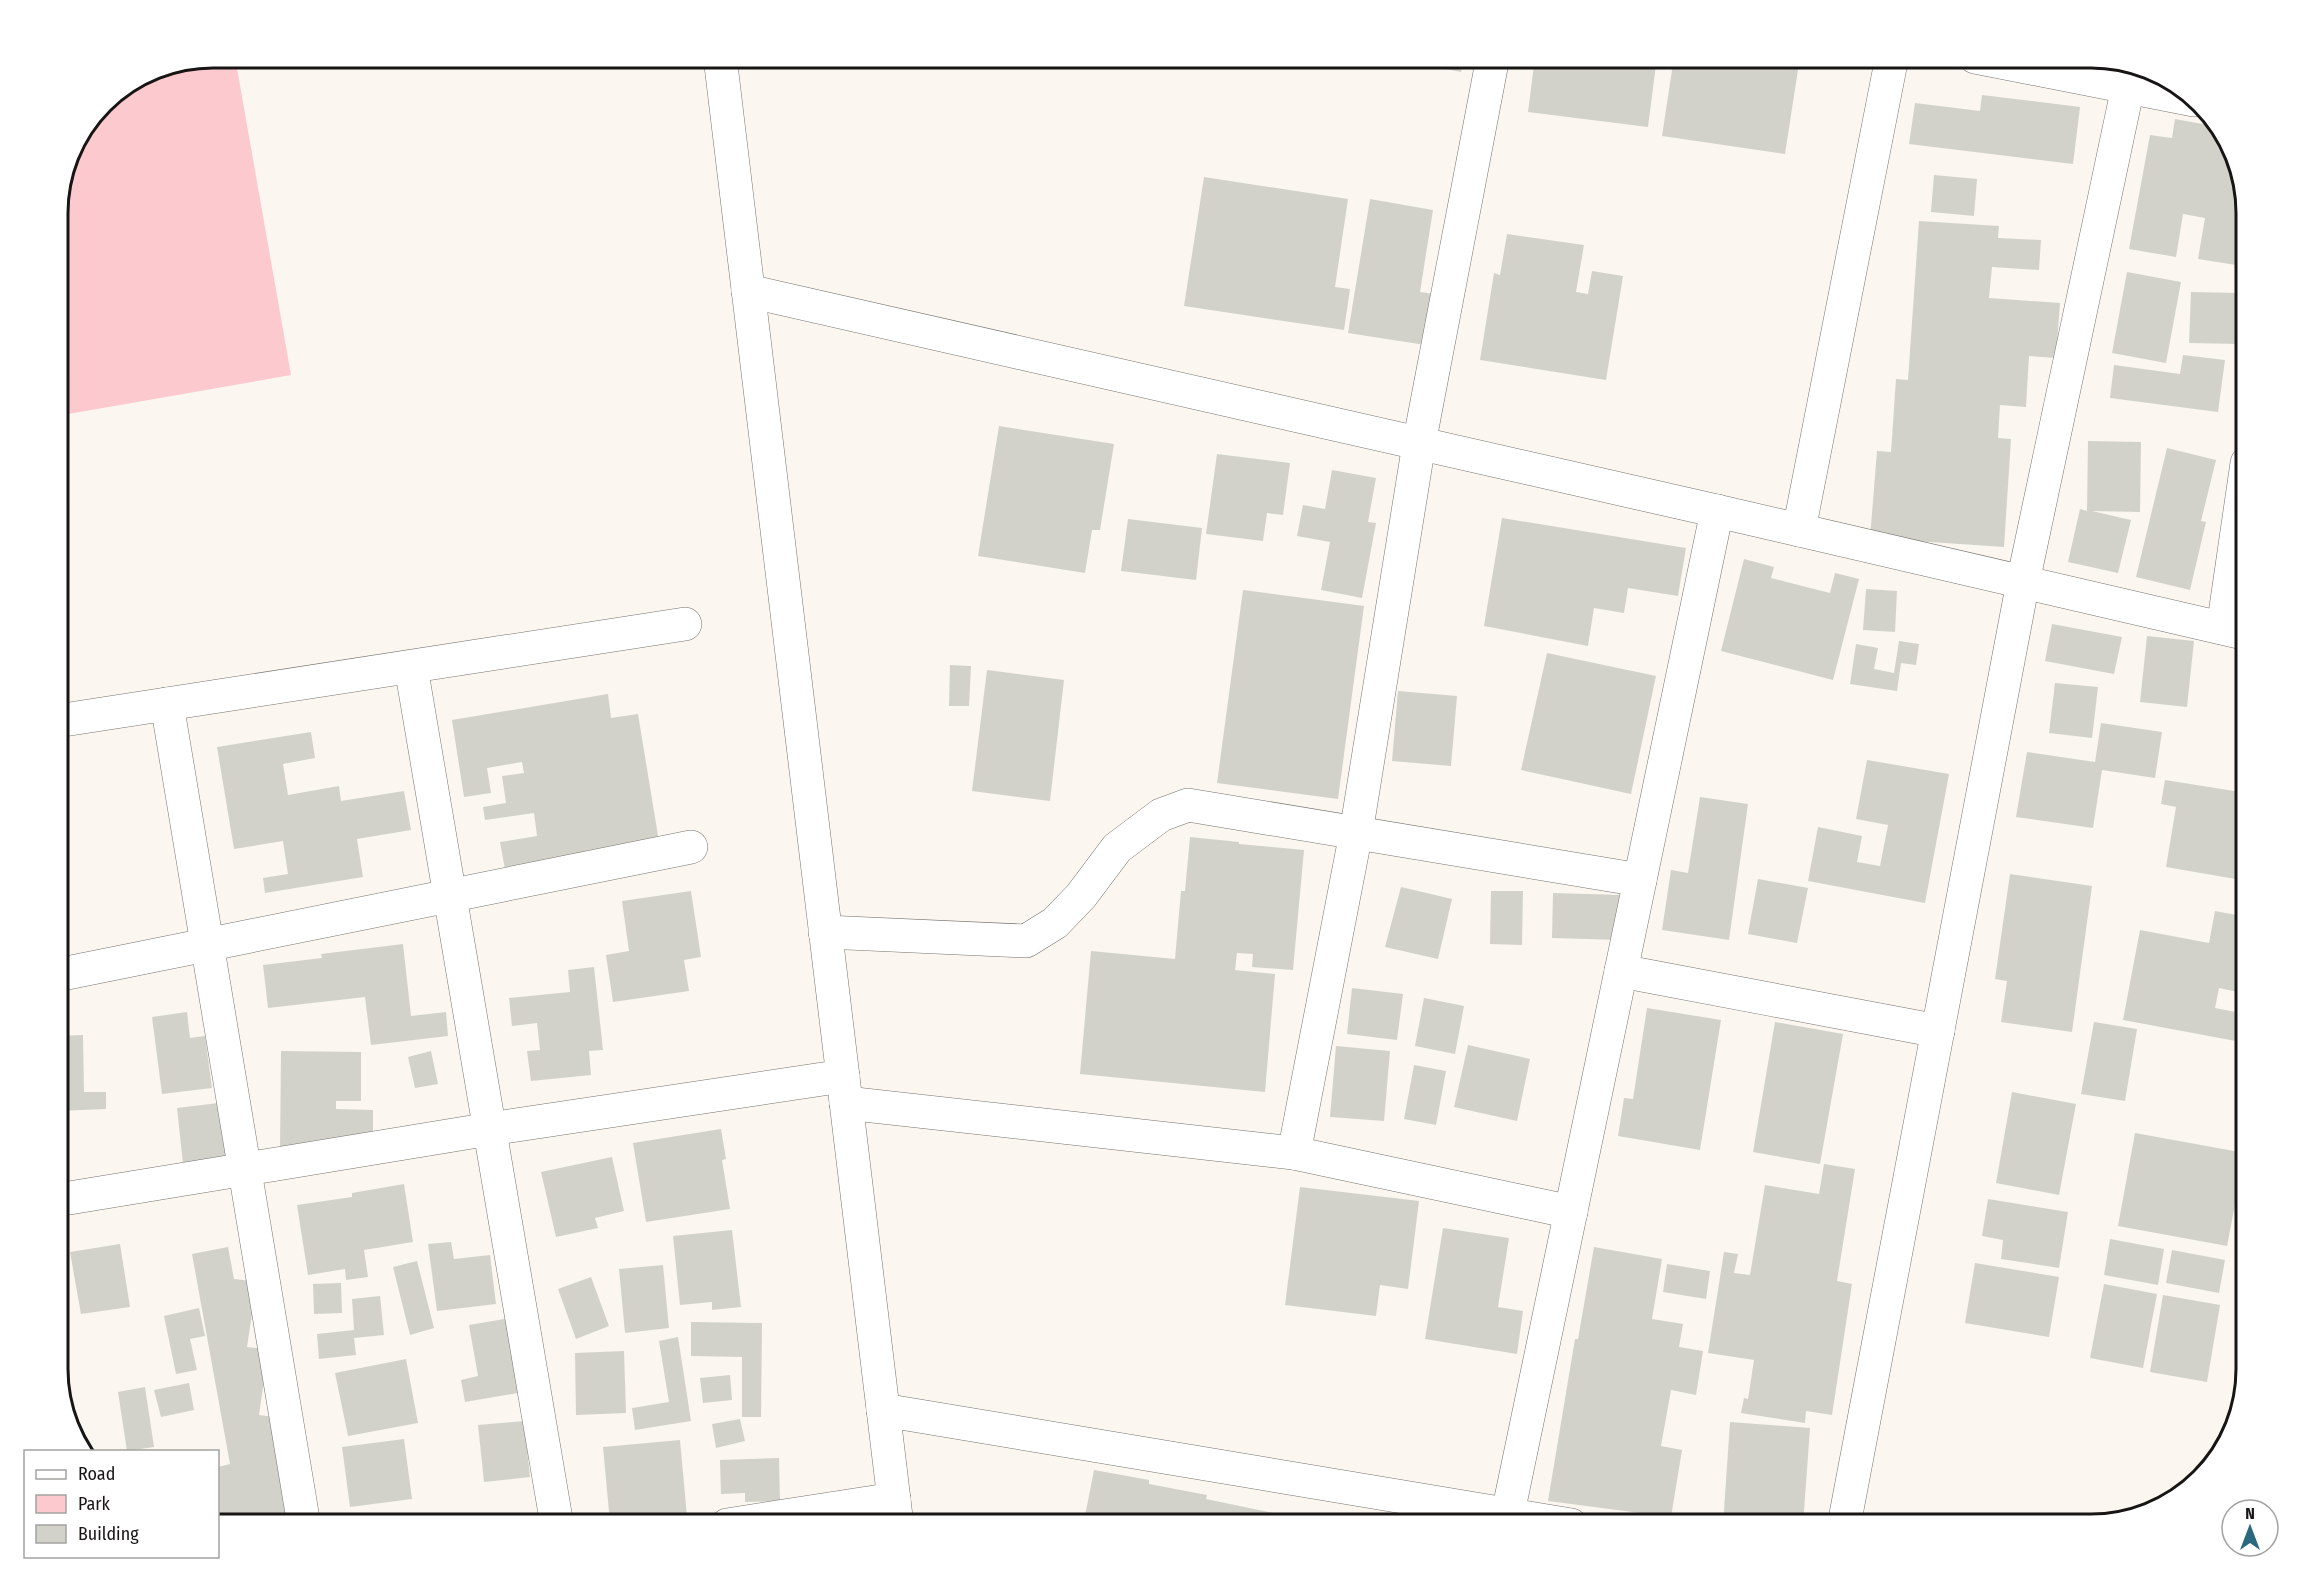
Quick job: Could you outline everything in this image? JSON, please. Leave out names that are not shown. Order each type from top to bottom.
[{"type":"street","points":[[721,68],[896,1512],[870,1514]]},
{"type":"street","points":[[1294,1153],[1356,833],[1419,444],[1490,68]]},
{"type":"street","points":[[1800,530],[1890,68]]},
{"type":"street","points":[[2031,68],[2179,97]]},
{"type":"street","points":[[1846,1514],[2023,582],[2128,87]]},
{"type":"street","points":[[748,291],[2235,631]]},
{"type":"street","points":[[1508,1513],[1717,511]]},
{"type":"street","points":[[68,719],[685,624]]},
{"type":"street","points":[[411,667],[555,1514]]},
{"type":"street","points":[[167,704],[302,1514]]},
{"type":"street","points":[[825,932],[1026,941],[1055,923],[1081,896],[1117,848],[1161,815],[1188,805],[1640,880]]},
{"type":"street","points":[[68,973],[691,847]]},
{"type":"street","points":[[1621,971],[1938,1031]]},
{"type":"street","points":[[68,1198],[490,1130],[844,1090],[1294,1153],[1571,1212]]},
{"type":"street","points":[[883,1410],[1513,1514]]},
{"type":"green space","points":[[237,68],[291,375],[68,414],[68,203],[70,184],[75,166],[87,140],[103,117],[117,103],[148,82],[184,70]]},
{"type":"building","points":[[1440,68],[1462,68],[1461,72]]},
{"type":"building","points":[[1534,68],[1656,68],[1648,127],[1528,112]]},
{"type":"building","points":[[1672,68],[1798,68],[1785,154],[1662,136]]},
{"type":"building","points":[[1982,95],[2080,107],[2073,164],[1909,144],[1915,103],[1980,111]]},
{"type":"building","points":[[2175,119],[2207,125],[2217,140],[2232,175],[2235,193],[2236,265],[2198,259],[2205,218],[2183,214],[2176,257],[2129,249],[2150,135],[2172,138]]},
{"type":"building","points":[[1934,175],[1977,179],[1974,216],[1931,212]]},
{"type":"building","points":[[1204,177],[1348,199],[1335,287],[1350,289],[1344,330],[1184,306]]},
{"type":"building","points":[[1370,199],[1433,210],[1420,292],[1434,294],[1425,345],[1348,333]]},
{"type":"building","points":[[1919,221],[1999,226],[1998,238],[2041,240],[2039,270],[1992,267],[1989,298],[2060,303],[2056,358],[2029,356],[2026,407],[2000,405],[1998,438],[2011,439],[2004,547],[1870,538],[1877,451],[1891,452],[1896,379],[1908,380]]},
{"type":"building","points":[[1507,234],[1584,245],[1576,292],[1588,294],[1592,271],[1623,276],[1606,380],[1480,360],[1494,273],[1500,275]]},
{"type":"building","points":[[2127,272],[2181,282],[2166,363],[2112,353]]},
{"type":"building","points":[[2191,292],[2236,293],[2236,344],[2189,343]]},
{"type":"building","points":[[2183,355],[2225,360],[2218,412],[2110,398],[2114,365],[2180,374]]},
{"type":"building","points":[[999,426],[1114,444],[1100,530],[1092,530],[1085,573],[978,556]]},
{"type":"building","points":[[2088,441],[2141,442],[2140,512],[2092,511],[2131,520],[2118,573],[2068,562],[2080,509],[2087,511]]},
{"type":"building","points":[[2167,448],[2216,460],[2201,521],[2206,522],[2190,590],[2136,577]]},
{"type":"building","points":[[1217,454],[1290,463],[1283,515],[1267,513],[1263,541],[1206,534]]},
{"type":"building","points":[[1332,470],[1376,478],[1368,522],[1376,523],[1362,598],[1321,590],[1330,542],[1297,536],[1303,505],[1325,509]]},
{"type":"building","points":[[1502,518],[1686,548],[1678,596],[1628,588],[1624,613],[1594,608],[1588,646],[1484,626]]},
{"type":"building","points":[[1128,519],[1202,528],[1196,580],[1121,571]]},
{"type":"building","points":[[1744,559],[1774,567],[1771,578],[1830,593],[1835,573],[1859,579],[1833,680],[1721,651]]},
{"type":"building","points":[[1866,589],[1897,591],[1895,632],[1863,630]]},
{"type":"building","points":[[1243,590],[1364,606],[1338,799],[1217,783]]},
{"type":"building","points":[[2052,624],[2122,637],[2114,674],[2045,661]]},
{"type":"building","points":[[2147,636],[2194,641],[2187,707],[2140,702]]},
{"type":"building","points":[[1899,641],[1919,644],[1916,665],[1901,663],[1897,691],[1850,684],[1856,644],[1878,648],[1874,669],[1894,673]]},
{"type":"building","points":[[1547,653],[1656,676],[1631,794],[1521,770]]},
{"type":"building","points":[[950,665],[971,666],[969,706],[949,706]]},
{"type":"building","points":[[987,670],[1064,680],[1050,801],[972,791]]},
{"type":"building","points":[[2055,683],[2098,687],[2092,738],[2049,733]]},
{"type":"building","points":[[1398,691],[1457,696],[1451,766],[1392,761]]},
{"type":"building","points":[[608,694],[611,718],[638,714],[663,866],[509,891],[500,842],[537,836],[534,813],[485,820],[483,807],[506,803],[502,776],[524,773],[522,762],[487,768],[491,793],[464,797],[452,720]]},
{"type":"building","points":[[2101,723],[2162,732],[2155,778],[2102,770],[2093,828],[2016,817],[2027,752],[2095,762]]},
{"type":"building","points":[[311,732],[315,758],[283,764],[288,795],[339,786],[341,801],[404,791],[411,830],[357,839],[363,877],[265,893],[263,878],[288,874],[283,841],[234,849],[217,747]]},
{"type":"building","points":[[1867,760],[1949,774],[1925,903],[1808,881],[1818,827],[1862,836],[1857,862],[1880,866],[1888,825],[1856,819]]},
{"type":"building","points":[[2165,780],[2236,791],[2236,879],[2166,867],[2176,807],[2161,804]]},
{"type":"building","points":[[1700,797],[1748,804],[1729,940],[1662,930],[1671,870],[1688,873]]},
{"type":"building","points":[[1190,837],[1304,850],[1293,970],[1252,967],[1253,954],[1237,953],[1235,970],[1275,974],[1265,1092],[1080,1074],[1091,951],[1175,959],[1181,891],[1185,891]]},
{"type":"building","points":[[2010,874],[2092,886],[2072,1032],[2001,1022],[2007,981],[1995,979]]},
{"type":"building","points":[[1758,879],[1808,888],[1797,943],[1748,934]]},
{"type":"building","points":[[1401,887],[1452,899],[1438,959],[1385,947]]},
{"type":"building","points":[[691,891],[701,957],[684,960],[689,991],[613,1002],[606,955],[629,951],[622,901]]},
{"type":"building","points":[[1491,891],[1523,891],[1522,945],[1490,944]]},
{"type":"building","points":[[1553,893],[1621,895],[1620,940],[1552,938]]},
{"type":"building","points":[[2215,911],[2236,915],[2236,992],[2219,988],[2215,1008],[2236,1012],[2236,1041],[2123,1020],[2140,930],[2209,943]]},
{"type":"building","points":[[403,944],[411,1016],[446,1012],[448,1036],[371,1045],[365,997],[268,1008],[263,965],[322,958],[321,954]]},
{"type":"building","points":[[594,967],[603,1050],[589,1051],[591,1075],[531,1081],[527,1051],[540,1050],[537,1023],[512,1026],[509,998],[570,992],[568,970]]},
{"type":"building","points":[[1352,988],[1403,994],[1397,1040],[1347,1034]]},
{"type":"building","points":[[1424,998],[1464,1006],[1455,1054],[1415,1046]]},
{"type":"building","points":[[1647,1008],[1721,1020],[1700,1150],[1618,1136],[1624,1098],[1633,1099]]},
{"type":"building","points":[[187,1012],[190,1038],[205,1036],[212,1088],[162,1094],[152,1017]]},
{"type":"building","points":[[1775,1022],[1843,1034],[1820,1164],[1753,1152]]},
{"type":"building","points":[[2094,1022],[2137,1029],[2125,1101],[2081,1094]]},
{"type":"building","points":[[83,1035],[84,1092],[106,1092],[106,1109],[68,1111],[68,1036]]},
{"type":"building","points":[[1468,1045],[1530,1059],[1517,1121],[1454,1107]]},
{"type":"building","points":[[1336,1046],[1390,1051],[1384,1121],[1330,1117]]},
{"type":"building","points":[[281,1051],[361,1052],[361,1101],[336,1101],[336,1109],[373,1110],[373,1152],[280,1151]]},
{"type":"building","points":[[431,1051],[438,1084],[415,1088],[408,1057]]},
{"type":"building","points":[[1414,1065],[1446,1071],[1436,1125],[1404,1119]]},
{"type":"building","points":[[2012,1092],[2076,1104],[2059,1195],[1996,1183]]},
{"type":"building","points":[[235,1101],[243,1166],[184,1173],[177,1108]]},
{"type":"building","points":[[721,1129],[726,1159],[722,1160],[730,1209],[646,1222],[633,1143]]},
{"type":"building","points":[[2135,1133],[2236,1151],[2236,1200],[2227,1246],[2118,1226]]},
{"type":"building","points":[[612,1157],[624,1211],[595,1218],[598,1228],[556,1237],[541,1172]]},
{"type":"building","points":[[1824,1164],[1855,1169],[1837,1281],[1852,1284],[1832,1415],[1806,1411],[1805,1423],[1741,1413],[1744,1398],[1748,1399],[1754,1360],[1708,1353],[1724,1252],[1738,1254],[1734,1273],[1750,1275],[1765,1185],[1819,1194]]},
{"type":"building","points":[[404,1184],[413,1242],[364,1250],[368,1277],[346,1280],[345,1269],[308,1275],[297,1205],[352,1197],[352,1193]]},
{"type":"building","points":[[1300,1187],[1419,1201],[1408,1289],[1380,1285],[1376,1316],[1285,1305]]},
{"type":"building","points":[[1988,1199],[2068,1212],[2059,1268],[2001,1259],[2003,1240],[1982,1236]]},
{"type":"building","points":[[1443,1228],[1509,1238],[1498,1307],[1523,1311],[1517,1354],[1425,1339]]},
{"type":"building","points":[[732,1230],[741,1307],[712,1310],[712,1302],[680,1305],[673,1236]]},
{"type":"building","points":[[2110,1239],[2164,1249],[2158,1285],[2104,1275]]},
{"type":"building","points":[[451,1242],[454,1259],[490,1255],[496,1304],[437,1311],[428,1244]]},
{"type":"building","points":[[120,1244],[130,1307],[81,1314],[70,1252]]},
{"type":"building","points":[[228,1247],[234,1279],[253,1281],[255,1294],[247,1347],[265,1349],[267,1359],[259,1415],[283,1418],[300,1511],[284,1514],[219,1514],[219,1467],[230,1464],[192,1254]]},
{"type":"building","points":[[1594,1247],[1662,1259],[1652,1319],[1683,1324],[1679,1347],[1703,1351],[1696,1395],[1671,1390],[1661,1446],[1682,1450],[1671,1514],[1648,1514],[1548,1501],[1575,1339],[1578,1339]]},
{"type":"building","points":[[2172,1250],[2225,1260],[2219,1293],[2166,1283]]},
{"type":"building","points":[[417,1261],[434,1328],[410,1335],[393,1267]]},
{"type":"building","points":[[1975,1263],[2059,1277],[2049,1337],[1965,1323]]},
{"type":"building","points":[[1667,1264],[1710,1271],[1706,1299],[1663,1292]]},
{"type":"building","points":[[663,1265],[669,1328],[625,1333],[619,1269]]},
{"type":"building","points":[[591,1277],[609,1326],[576,1339],[558,1289]]},
{"type":"building","points":[[341,1283],[342,1313],[314,1314],[313,1284]]},
{"type":"building","points":[[2104,1284],[2157,1294],[2143,1368],[2090,1358]]},
{"type":"building","points":[[2163,1295],[2220,1305],[2207,1382],[2150,1372]]},
{"type":"building","points":[[380,1296],[384,1335],[354,1338],[356,1355],[319,1359],[317,1334],[354,1330],[352,1299]]},
{"type":"building","points":[[199,1308],[205,1336],[190,1339],[197,1370],[176,1374],[164,1316]]},
{"type":"building","points":[[522,1316],[535,1390],[465,1402],[461,1380],[478,1376],[469,1325]]},
{"type":"building","points":[[691,1322],[762,1323],[761,1417],[742,1417],[742,1357],[691,1356]]},
{"type":"building","points":[[678,1337],[691,1421],[635,1430],[632,1408],[669,1402],[659,1341]]},
{"type":"building","points":[[624,1351],[626,1413],[576,1415],[575,1353]]},
{"type":"building","points":[[406,1359],[418,1423],[348,1436],[335,1373]]},
{"type":"building","points":[[730,1375],[732,1400],[703,1403],[700,1378]]},
{"type":"building","points":[[189,1383],[194,1410],[161,1417],[154,1390]]},
{"type":"building","points":[[145,1387],[154,1447],[127,1450],[118,1392]]},
{"type":"building","points":[[740,1419],[745,1441],[716,1448],[712,1424]]},
{"type":"building","points":[[524,1421],[530,1477],[484,1482],[478,1425]]},
{"type":"building","points":[[1730,1422],[1810,1428],[1804,1514],[1724,1514]]},
{"type":"building","points":[[404,1439],[412,1499],[350,1507],[342,1447]]},
{"type":"building","points":[[680,1440],[687,1514],[609,1514],[603,1447]]},
{"type":"building","points":[[779,1458],[780,1501],[745,1502],[745,1493],[721,1494],[720,1460]]},
{"type":"building","points":[[1094,1470],[1149,1480],[1149,1484],[1207,1495],[1206,1499],[1278,1514],[1085,1514]]}]
